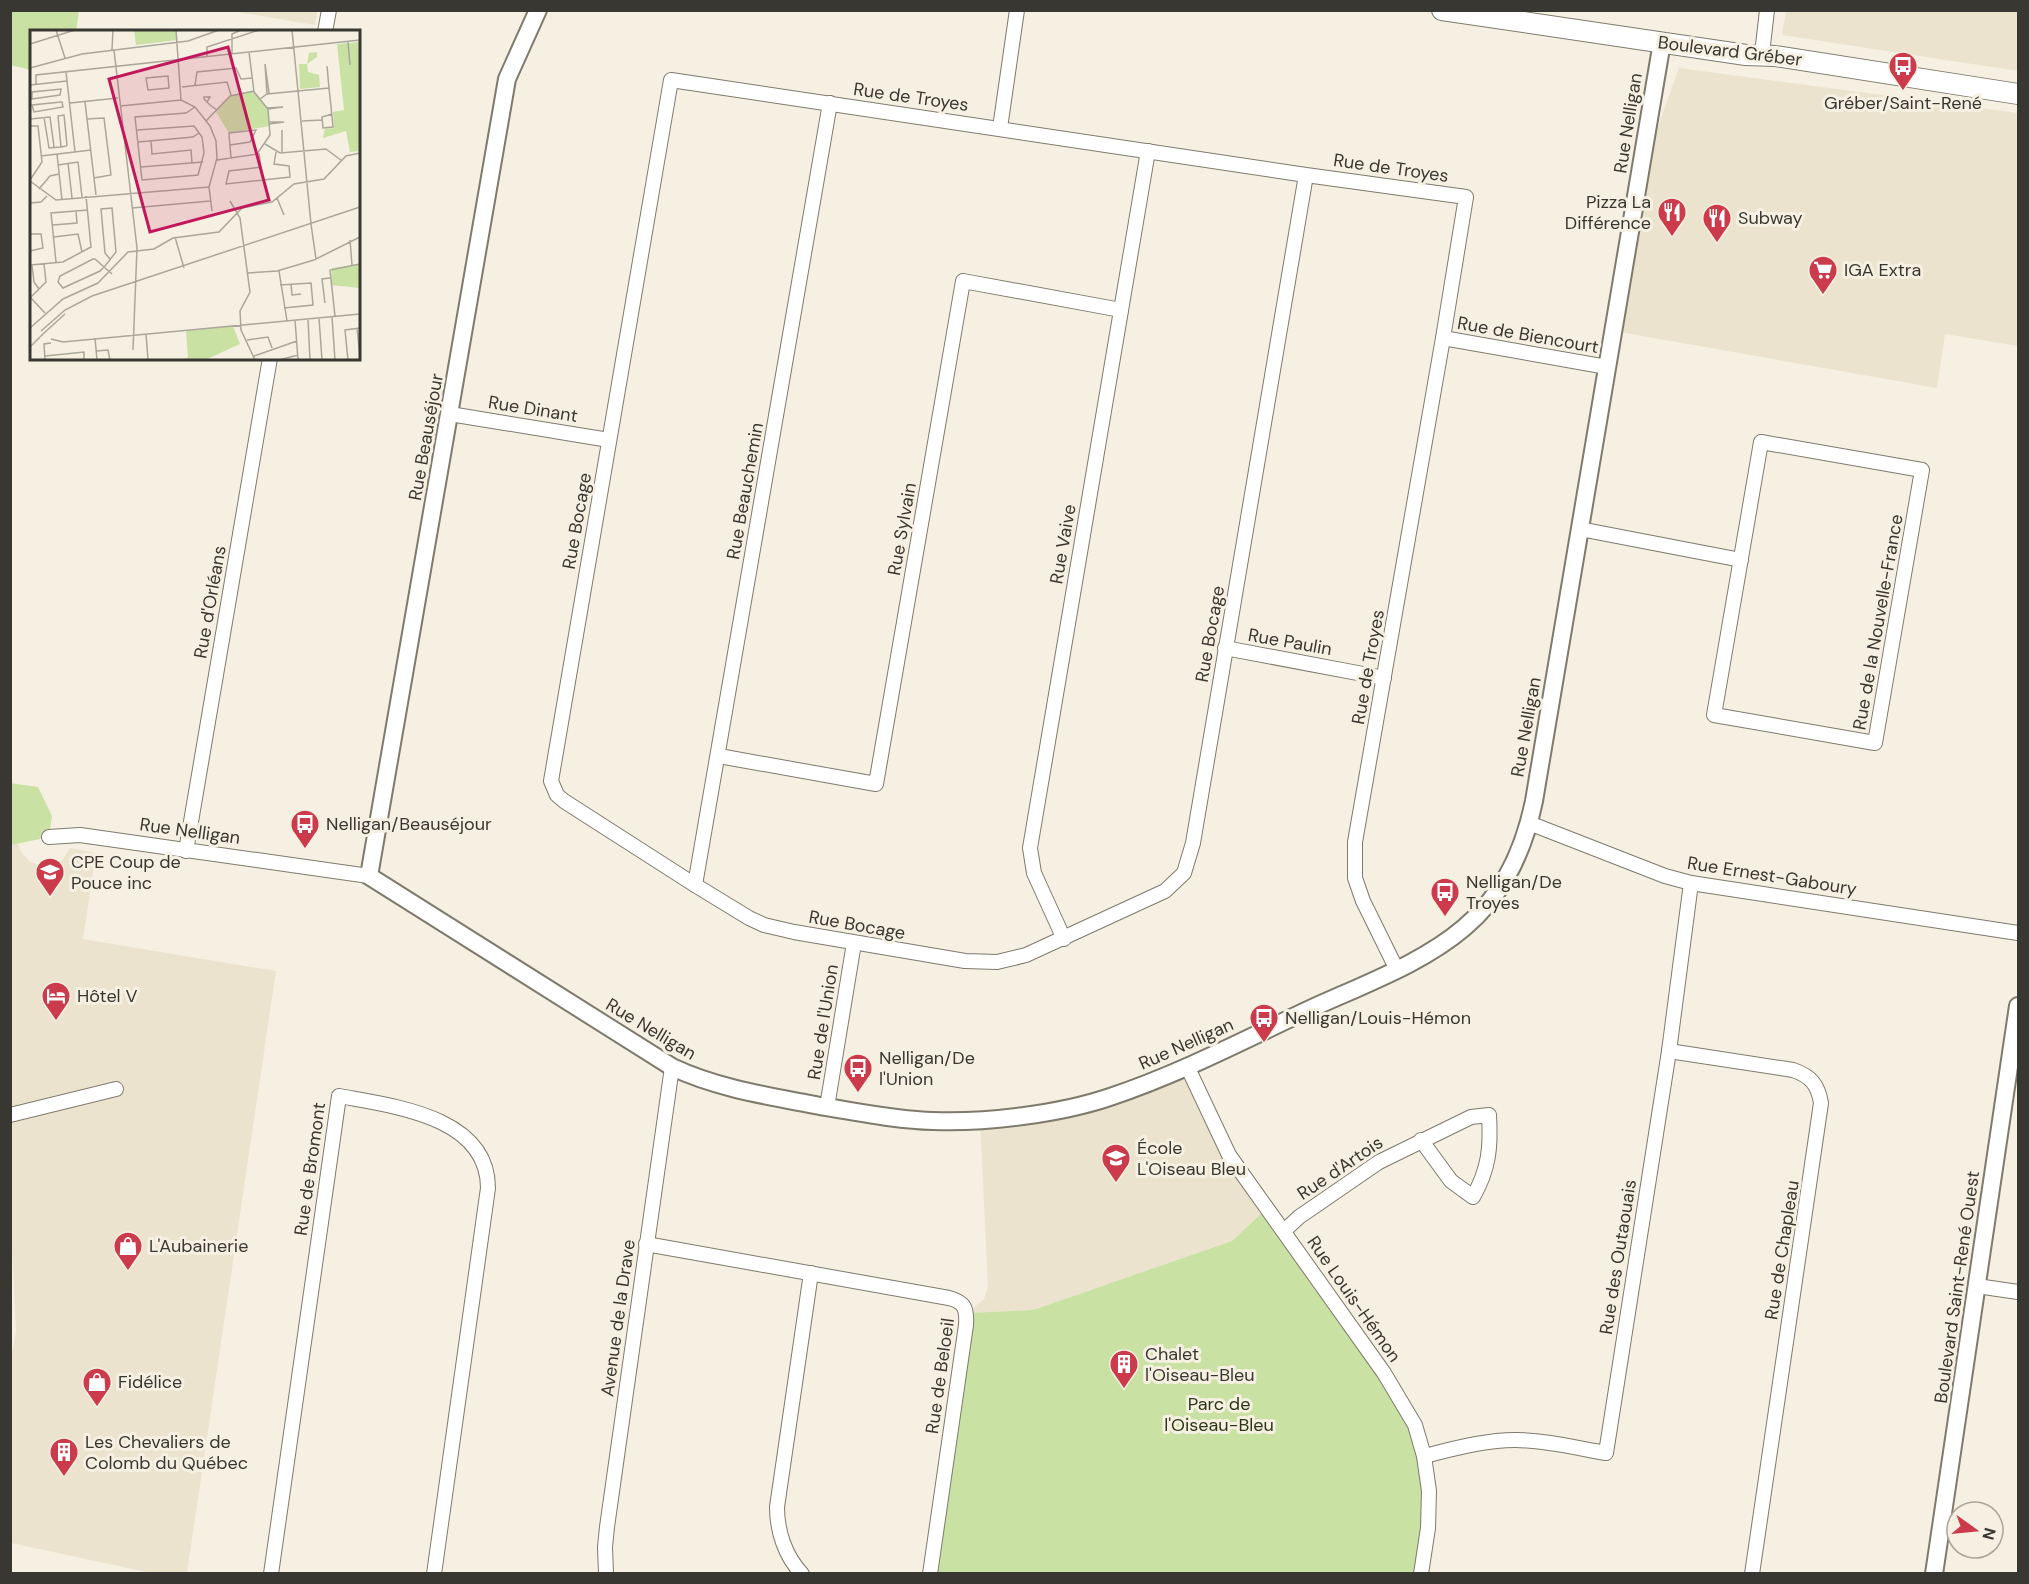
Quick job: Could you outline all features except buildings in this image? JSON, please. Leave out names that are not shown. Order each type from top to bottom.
[{"type":"main road","name":"Boulevard Gréber","points":[[1442,10],[1746,55],[1762,54],[2019,94]]},
{"type":"street","points":[[325,30],[329,10]]},
{"type":"street","name":"Rue Beauséjour","points":[[369,876],[507,79],[538,10]]},
{"type":"street","points":[[1000,128],[1017,10]]},
{"type":"street","points":[[1762,54],[1767,10]]},
{"type":"street","name":"Rue Nelligan","points":[[49,837],[80,835],[369,876],[672,1067],[714,1084],[763,1095],[874,1115],[933,1121],[1019,1116],[1107,1098],[1187,1066],[1397,970],[1445,944],[1480,914],[1510,869],[1529,824],[1662,42]]},
{"type":"street","name":"Rue de Troyes","points":[[671,80],[1306,175],[1466,196],[1355,842],[1355,878],[1363,901],[1397,970]]},
{"type":"street","name":"Rue Bocage","points":[[671,80],[551,781],[557,795],[564,801],[695,885],[764,925],[794,933],[965,961],[997,962],[1026,955],[1165,891],[1184,873],[1193,843],[1306,175]]},
{"type":"street","name":"Rue Beauchemin","points":[[695,885],[830,104]]},
{"type":"street","name":"Rue Vaive","points":[[1064,939],[1034,873],[1030,848],[1148,151]]},
{"type":"street","name":"Rue Sylvain","points":[[719,756],[876,784],[963,281],[1121,310]]},
{"type":"street","name":"Rue de Biencourt","points":[[1443,338],[1607,367]]},
{"type":"street","name":"Rue d'Orléans","points":[[186,851],[270,360]]},
{"type":"street","name":"Rue Dinant","points":[[450,414],[609,440]]},
{"type":"street","name":"Rue de la Nouvelle-France","points":[[1761,442],[1922,470],[1875,743],[1714,715],[1741,560],[1761,442]]},
{"type":"street","points":[[1580,529],[1741,560]]},
{"type":"street","name":"Rue Paulin","points":[[1226,648],[1384,678]]},
{"type":"street","name":"Rue Ernest-Gaboury","points":[[1529,824],[1665,876],[1691,883],[2019,933]]},
{"type":"street","name":"Rue des Outaouais","points":[[1424,1456],[1477,1444],[1512,1440],[1543,1442],[1606,1453],[1669,1051],[1691,883]]},
{"type":"street","name":"Rue de l'Union","points":[[827,1107],[854,943]]},
{"type":"street","name":"Boulevard Saint-René Ouest","points":[[1934,1574],[2019,1006]]},
{"type":"street","name":"Rue de Chapleau","points":[[1669,1051],[1793,1070],[1805,1074],[1814,1081],[1821,1103],[1752,1574]]},
{"type":"street","name":"Rue Louis-Hémon","points":[[1187,1066],[1229,1155],[1384,1373],[1415,1425],[1428,1474],[1429,1510],[1421,1574]]},
{"type":"street","name":"Avenue de la Drave","points":[[606,1574],[607,1527],[672,1067]]},
{"type":"street","points":[[10,1115],[116,1089]]},
{"type":"street","name":"Rue de Bromont","points":[[271,1574],[339,1096],[416,1112],[459,1133],[476,1147],[488,1176],[434,1574]]},
{"type":"street","name":"Rue d'Artois","points":[[1284,1232],[1299,1217],[1379,1162],[1421,1140],[1471,1117],[1489,1115],[1490,1138],[1485,1177],[1473,1197],[1451,1181],[1421,1140]]},
{"type":"street","name":"Rue de Beloeil","points":[[646,1244],[949,1298],[958,1300],[965,1306],[966,1325],[930,1574]]},
{"type":"street","points":[[802,1574],[784,1545],[777,1520],[777,1507],[811,1273]]},
{"type":"street","points":[[1977,1286],[2019,1292]]},
{"type":"shaded area","points":[[232,11],[317,11],[315,25]]},
{"type":"shaded area","points":[[1786,11],[2018,11],[2018,71],[1782,35]]},
{"type":"shaded area","points":[[1679,68],[2018,113],[2018,346],[1945,334],[1937,388],[1614,331],[1638,182]]},
{"type":"shaded area","points":[[18,843],[20,850],[30,862],[49,867],[61,862],[70,848],[96,853],[83,939],[276,971],[187,1573],[151,1573],[11,1543],[10,1367],[16,1331],[11,1229],[10,845]]},
{"type":"shaded area","name":"École L'Oiseau Bleu","points":[[1187,1066],[1266,1209],[1232,1241],[1033,1310],[967,1313],[984,1299],[988,1287],[980,1120],[1019,1116]]},
{"type":"green space","points":[[11,10],[79,11],[76,30],[30,30],[30,70],[11,65]]},
{"type":"green space","points":[[10,783],[38,787],[52,816],[49,837],[11,845]]},
{"type":"green space","name":"Parc de l'Oiseau-Bleu","points":[[1266,1209],[1406,1408],[1428,1474],[1421,1573],[930,1574],[967,1313],[1033,1310],[1232,1241]]},
{"type":"place","name":"Gréber/Saint-René","points":[[1903,92]]},
{"type":"place","name":"Pizza La Différence","points":[[1672,238]]},
{"type":"place","name":"Subway","points":[[1717,244]]},
{"type":"place","name":"IGA Extra","points":[[1823,296]]},
{"type":"place","name":"Nelligan/Beauséjour","points":[[305,850]]},
{"type":"place","name":"CPE Coup de Pouce inc","points":[[50,898]]},
{"type":"place","name":"Nelligan/De Troyes","points":[[1445,918]]},
{"type":"place","name":"Hôtel V","points":[[56,1022]]},
{"type":"place","name":"Nelligan/Louis-Hémon","points":[[1264,1044]]},
{"type":"place","name":"Nelligan/De l'Union","points":[[858,1094]]},
{"type":"place","name":"École L'Oiseau Bleu","points":[[1116,1184]]},
{"type":"place","name":"L'Aubainerie","points":[[128,1272]]},
{"type":"place","name":"Chalet l'Oiseau-Bleu","points":[[1124,1390]]},
{"type":"place","name":"Fidélice","points":[[97,1408]]},
{"type":"place","name":"Les Chevaliers de Colomb du Québec","points":[[64,1478]]}]
